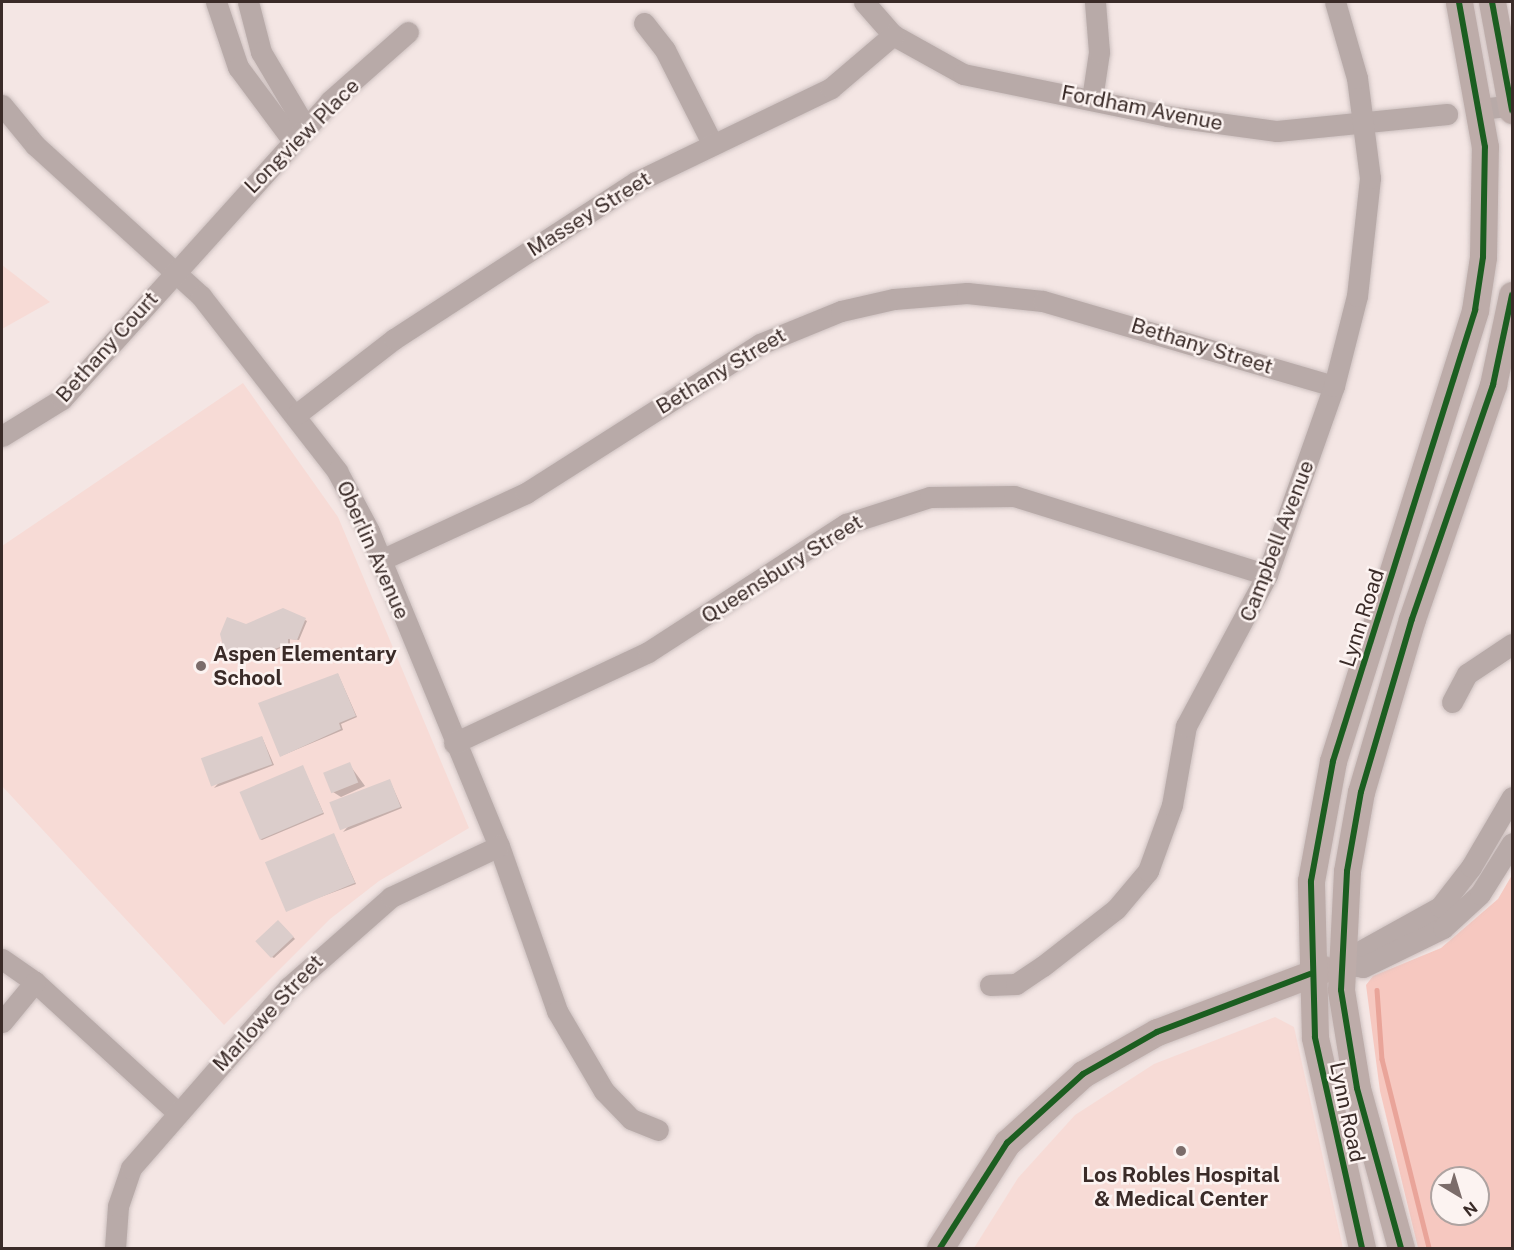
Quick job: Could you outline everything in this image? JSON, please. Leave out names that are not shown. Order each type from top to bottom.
[{"type":"main road","name":"Lynn Road","points":[[1362,1248],[1320,1067],[1310,974],[1311,881],[1333,761],[1475,310],[1485,223],[1481,109],[1459,2]]},
{"type":"main road","points":[[1492,2],[1512,110]]},
{"type":"main road","name":"Lynn Road","points":[[1401,1248],[1357,1088],[1339,963],[1362,792],[1412,619],[1493,385],[1512,295]]},
{"type":"main road","points":[[940,1248],[1007,1143],[1083,1074],[1157,1032],[1339,963]]},
{"type":"street","points":[[216,2],[238,67],[299,135]]},
{"type":"street","points":[[248,2],[261,52],[299,135]]},
{"type":"street","name":"Fordham Avenue","points":[[864,2],[893,35],[963,74],[1092,99],[1278,131],[1366,125],[1447,114]]},
{"type":"street","points":[[1092,99],[1099,52],[1095,2]]},
{"type":"street","name":"Campbell Avenue","points":[[990,985],[1016,984],[1042,966],[1116,909],[1148,871],[1172,805],[1186,726],[1267,575],[1334,386],[1367,227],[1366,125],[1335,2]]},
{"type":"street","points":[[644,23],[665,50],[713,145]]},
{"type":"street","name":"Longview Place","points":[[176,269],[299,135],[408,32]]},
{"type":"street","name":"Massey Street","points":[[297,414],[423,320],[636,182],[831,88],[893,35]]},
{"type":"street","name":"Oberlin Avenue","points":[[2,105],[35,145],[176,269],[297,414],[351,494],[381,560],[454,743],[499,846],[571,1038],[604,1091],[631,1119],[658,1130]]},
{"type":"street","points":[[1481,109],[1512,105]]},
{"type":"street","name":"Bethany Court","points":[[2,436],[62,399],[176,269]]},
{"type":"street","name":"Bethany Street","points":[[381,560],[526,493],[760,344],[876,302],[967,293],[1043,301],[1334,386]]},
{"type":"street","name":"Queensbury Street","points":[[454,743],[648,652],[846,524],[930,496],[1014,496],[1267,575]]},
{"type":"street","points":[[1452,702],[1467,674],[1512,644]]},
{"type":"street","points":[[1339,963],[1440,907],[1472,867],[1512,797]]},
{"type":"street","points":[[1339,963],[1362,967],[1443,928],[1480,894],[1512,843]]},
{"type":"street","name":"Marlowe Street","points":[[115,1248],[118,1206],[131,1168],[176,1111],[289,987],[362,919],[433,874],[499,846]]},
{"type":"street","points":[[2,959],[35,982],[176,1111]]},
{"type":"street","points":[[2,1022],[35,982]]},
{"type":"shaded area","points":[[2,265],[50,302],[2,329]]},
{"type":"shaded area","name":"Aspen Elementary School","points":[[243,383],[338,517],[469,828],[379,881],[330,919],[224,1025],[2,786],[2,546]]},
{"type":"shaded area","points":[[1512,875],[1512,1248],[1418,1248],[1380,1091],[1366,985],[1373,976],[1441,948],[1498,899]]},
{"type":"shaded area","name":"Los Robles Hospital & Medical Center","points":[[1275,1017],[1294,1027],[1343,1248],[974,1248],[1018,1178],[1075,1115],[1154,1064]]},
{"type":"building","points":[[283,608],[306,618],[297,640],[288,639],[288,644],[251,658],[250,649],[237,659],[225,654],[220,634],[227,617],[246,624]]},
{"type":"building","points":[[338,673],[356,716],[339,723],[341,729],[280,757],[258,703]]},
{"type":"building","points":[[262,736],[272,764],[211,786],[201,758]]},
{"type":"building","points":[[350,762],[358,782],[331,793],[323,773]]},
{"type":"building","points":[[303,765],[323,813],[260,840],[239,792]]},
{"type":"building","points":[[390,779],[401,807],[340,830],[329,802]]},
{"type":"building","points":[[334,833],[355,883],[286,912],[265,862]]},
{"type":"building","points":[[278,920],[294,937],[271,958],[255,941]]},
{"type":"waterway","points":[[1377,990],[1382,1059],[1429,1248]]},
{"type":"cycle path","points":[[1362,1248],[1315,1037],[1311,881],[1333,761],[1475,310],[1483,257],[1485,147],[1459,2]]},
{"type":"cycle path","points":[[1492,2],[1512,110]]},
{"type":"cycle path","points":[[1401,1248],[1357,1088],[1341,990],[1347,871],[1361,792],[1412,619],[1493,385],[1512,295]]},
{"type":"cycle path","points":[[940,1248],[1007,1143],[1083,1074],[1157,1032],[1310,974]]},
{"type":"place","name":"Aspen Elementary School","points":[[201,666]]},
{"type":"place","name":"Los Robles Hospital & Medical Center","points":[[1181,1151]]}]
